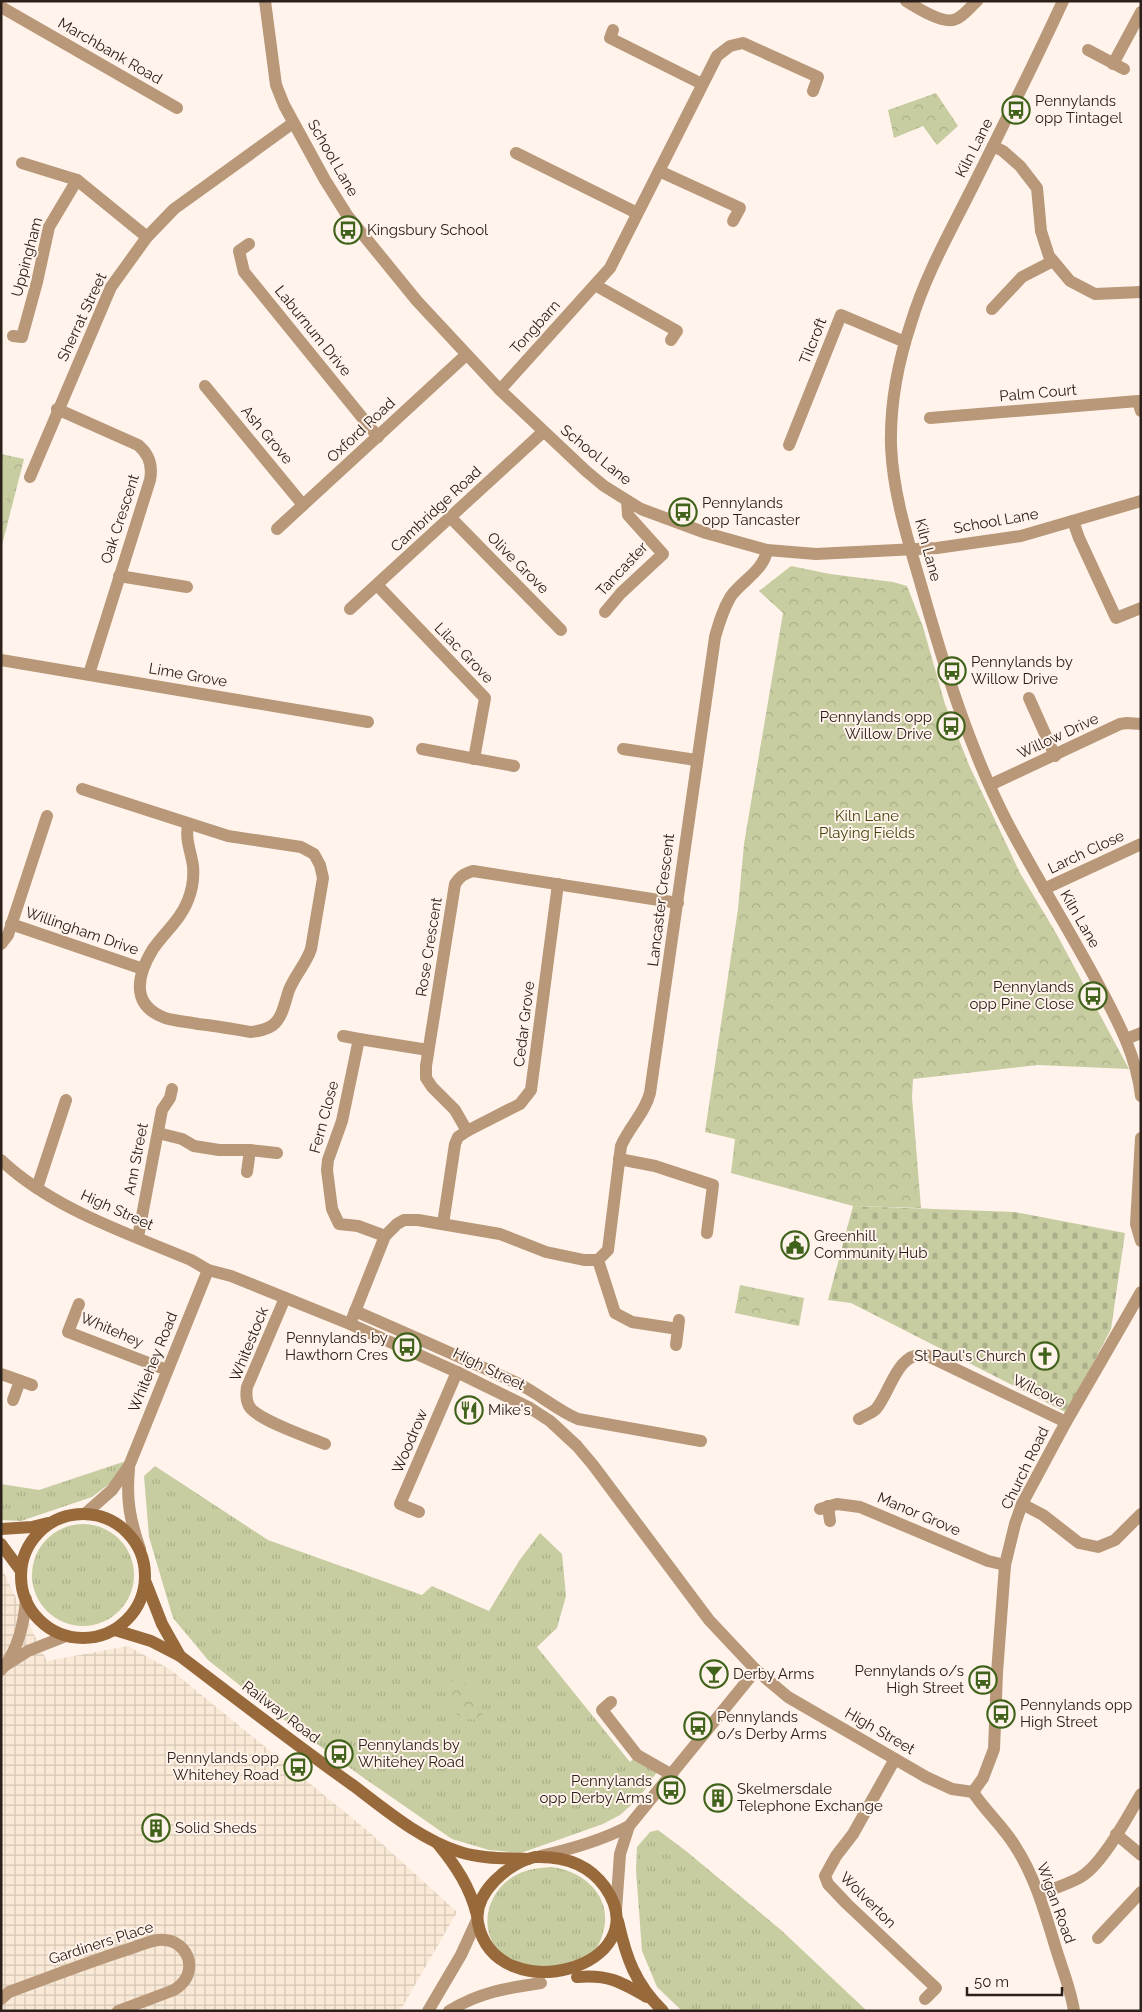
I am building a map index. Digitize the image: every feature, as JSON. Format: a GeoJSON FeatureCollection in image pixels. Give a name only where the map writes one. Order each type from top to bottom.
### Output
{"type":"FeatureCollection","features":[{"type":"Feature","properties":{"kind":"main road"},"geometry":{"type":"LineString","coordinates":[[1,1530],[32,1527],[50,1523],[67,1515],[86,1513],[102,1516],[118,1524],[131,1535],[140,1550],[145,1566],[146,1583],[140,1602],[130,1618],[115,1630],[99,1636],[83,1638],[66,1636],[49,1628],[35,1615],[26,1599],[21,1571],[25,1552],[35,1536],[50,1523]]}},
{"type":"Feature","properties":{"kind":"main road"},"geometry":{"type":"LineString","coordinates":[[1,1544],[21,1571]]}},
{"type":"Feature","properties":{"kind":"main road","name":"Railway Road"},"geometry":{"type":"LineString","coordinates":[[146,1583],[162,1624],[180,1656]]}},
{"type":"Feature","properties":{"kind":"main road","name":"Railway Road"},"geometry":{"type":"LineString","coordinates":[[115,1630],[151,1641],[180,1656],[369,1798],[405,1824],[438,1844],[473,1856],[531,1858]]}},
{"type":"Feature","properties":{"kind":"main road","name":"Railway Road"},"geometry":{"type":"LineString","coordinates":[[438,1844],[461,1876],[469,1891],[477,1918]]}},
{"type":"Feature","properties":{"kind":"main road"},"geometry":{"type":"LineString","coordinates":[[649,1998],[624,1949],[616,1912],[609,1893],[590,1871],[564,1858],[531,1858],[514,1864],[496,1879],[484,1896],[477,1918],[485,1948],[502,1968],[513,1976],[526,1981],[541,1983],[570,1978],[606,1977],[617,1980],[649,1998],[663,2011]]}},
{"type":"Feature","properties":{"kind":"main road"},"geometry":{"type":"LineString","coordinates":[[570,1978],[592,1965],[608,1947],[615,1931],[616,1912]]}},
{"type":"Feature","properties":{"kind":"street","name":"School Lane"},"geometry":{"type":"LineString","coordinates":[[265,1],[276,85],[293,124],[347,215],[405,286],[500,390],[543,432],[604,486],[627,501],[664,519],[767,550],[816,554],[910,550],[1021,536],[1141,501]]}},
{"type":"Feature","properties":{"kind":"street"},"geometry":{"type":"LineString","coordinates":[[906,1],[936,17],[956,20],[977,1]]}},
{"type":"Feature","properties":{"kind":"street","name":"Kiln Lane"},"geometry":{"type":"LineString","coordinates":[[1063,1],[935,262],[917,304],[905,342],[892,414],[891,443],[894,477],[910,550],[953,696],[990,785],[1126,1039],[1138,1075],[1141,1096]]}},
{"type":"Feature","properties":{"kind":"street","name":"Marchbank Road"},"geometry":{"type":"LineString","coordinates":[[1,7],[177,108]]}},
{"type":"Feature","properties":{"kind":"street"},"geometry":{"type":"LineString","coordinates":[[1088,50],[1119,67],[1141,12]]}},
{"type":"Feature","properties":{"kind":"street"},"geometry":{"type":"LineString","coordinates":[[613,30],[610,38],[702,84]]}},
{"type":"Feature","properties":{"kind":"street","name":"Tongbarn"},"geometry":{"type":"LineString","coordinates":[[500,390],[610,268],[717,56],[730,46],[743,43],[818,77],[813,91]]}},
{"type":"Feature","properties":{"kind":"street","name":"Sherrat Street"},"geometry":{"type":"LineString","coordinates":[[30,477],[57,409],[111,287],[147,237],[174,209],[293,124]]}},
{"type":"Feature","properties":{"kind":"street"},"geometry":{"type":"LineString","coordinates":[[993,146],[1003,151],[1020,166],[1037,188],[1041,231],[1049,256],[1070,281],[1095,294],[1141,292]]}},
{"type":"Feature","properties":{"kind":"street"},"geometry":{"type":"LineString","coordinates":[[516,153],[637,213]]}},
{"type":"Feature","properties":{"kind":"street"},"geometry":{"type":"LineString","coordinates":[[22,163],[77,180],[147,237]]}},
{"type":"Feature","properties":{"kind":"street"},"geometry":{"type":"LineString","coordinates":[[659,170],[740,208],[732,222]]}},
{"type":"Feature","properties":{"kind":"street","name":"Uppingham"},"geometry":{"type":"LineString","coordinates":[[12,336],[22,338],[49,227],[77,180]]}},
{"type":"Feature","properties":{"kind":"street","name":"Laburnum Drive"},"geometry":{"type":"LineString","coordinates":[[249,244],[239,251],[244,272],[378,437]]}},
{"type":"Feature","properties":{"kind":"street"},"geometry":{"type":"LineString","coordinates":[[992,309],[1022,277],[1053,261]]}},
{"type":"Feature","properties":{"kind":"street"},"geometry":{"type":"LineString","coordinates":[[595,285],[677,331],[671,340]]}},
{"type":"Feature","properties":{"kind":"street","name":"Tilcroft"},"geometry":{"type":"LineString","coordinates":[[789,444],[841,315],[905,342]]}},
{"type":"Feature","properties":{"kind":"street","name":"Oxford Road"},"geometry":{"type":"LineString","coordinates":[[278,529],[466,355]]}},
{"type":"Feature","properties":{"kind":"street","name":"Ash Grove"},"geometry":{"type":"LineString","coordinates":[[205,386],[303,505]]}},
{"type":"Feature","properties":{"kind":"street","name":"Palm Court"},"geometry":{"type":"LineString","coordinates":[[930,418],[1138,401],[1141,411]]}},
{"type":"Feature","properties":{"kind":"street","name":"Oak Crescent"},"geometry":{"type":"LineString","coordinates":[[57,409],[132,441],[142,449],[150,460],[150,480],[88,674]]}},
{"type":"Feature","properties":{"kind":"street","name":"Cambridge Road"},"geometry":{"type":"LineString","coordinates":[[350,609],[543,432]]}},
{"type":"Feature","properties":{"kind":"street","name":"Tancaster"},"geometry":{"type":"LineString","coordinates":[[605,612],[621,593],[663,554],[628,515],[627,501]]}},
{"type":"Feature","properties":{"kind":"street","name":"Olive Grove"},"geometry":{"type":"LineString","coordinates":[[451,518],[561,630]]}},
{"type":"Feature","properties":{"kind":"street"},"geometry":{"type":"LineString","coordinates":[[1073,521],[1116,618],[1141,608]]}},
{"type":"Feature","properties":{"kind":"street","name":"Lancaster Crescent"},"geometry":{"type":"LineString","coordinates":[[598,1260],[608,1250],[618,1159],[625,1136],[643,1110],[648,1099],[678,902],[696,760],[719,622],[730,598],[762,563],[767,550]]}},
{"type":"Feature","properties":{"kind":"street","name":"Oak Crescent"},"geometry":{"type":"LineString","coordinates":[[119,576],[187,587]]}},
{"type":"Feature","properties":{"kind":"street","name":"Lilac Grove"},"geometry":{"type":"LineString","coordinates":[[377,585],[485,698],[474,759]]}},
{"type":"Feature","properties":{"kind":"street","name":"Lime Grove"},"geometry":{"type":"LineString","coordinates":[[1,660],[368,722]]}},
{"type":"Feature","properties":{"kind":"street"},"geometry":{"type":"LineString","coordinates":[[1029,698],[1055,756]]}},
{"type":"Feature","properties":{"kind":"street","name":"Willow Drive"},"geometry":{"type":"LineString","coordinates":[[990,785],[1120,724],[1141,724]]}},
{"type":"Feature","properties":{"kind":"street"},"geometry":{"type":"LineString","coordinates":[[422,749],[514,766]]}},
{"type":"Feature","properties":{"kind":"street"},"geometry":{"type":"LineString","coordinates":[[623,749],[696,760]]}},
{"type":"Feature","properties":{"kind":"street","name":"Willingham Drive"},"geometry":{"type":"LineString","coordinates":[[82,790],[188,825],[228,836],[301,847],[314,854],[320,865],[323,878],[311,949],[308,959],[294,981],[280,1017],[263,1030],[251,1032],[166,1018],[152,1012],[142,999],[138,984],[143,970],[152,951],[181,914],[188,900],[193,880],[193,866],[186,835],[188,825]]}},
{"type":"Feature","properties":{"kind":"street"},"geometry":{"type":"LineString","coordinates":[[1,944],[8,935],[47,816]]}},
{"type":"Feature","properties":{"kind":"street","name":"Larch Close"},"geometry":{"type":"LineString","coordinates":[[1044,889],[1141,844]]}},
{"type":"Feature","properties":{"kind":"street","name":"Rose Crescent"},"geometry":{"type":"LineString","coordinates":[[467,1131],[455,1110],[432,1087],[426,1078],[428,1050],[455,884],[459,878],[464,874],[473,872],[678,902]]}},
{"type":"Feature","properties":{"kind":"street","name":"Cedar Grove"},"geometry":{"type":"LineString","coordinates":[[467,1131],[520,1104],[531,1090],[558,884]]}},
{"type":"Feature","properties":{"kind":"street","name":"Willingham Drive"},"geometry":{"type":"LineString","coordinates":[[11,924],[143,970]]}},
{"type":"Feature","properties":{"kind":"street"},"geometry":{"type":"LineString","coordinates":[[1126,1039],[1141,1033]]}},
{"type":"Feature","properties":{"kind":"street"},"geometry":{"type":"LineString","coordinates":[[343,1036],[428,1050]]}},
{"type":"Feature","properties":{"kind":"street","name":"Fern Close"},"geometry":{"type":"LineString","coordinates":[[359,1039],[342,1121],[328,1160],[328,1182],[332,1209],[339,1224],[358,1226],[385,1236]]}},
{"type":"Feature","properties":{"kind":"street","name":"Ann Street"},"geometry":{"type":"LineString","coordinates":[[138,1237],[162,1110],[170,1098],[172,1089]]}},
{"type":"Feature","properties":{"kind":"street"},"geometry":{"type":"LineString","coordinates":[[36,1188],[66,1100]]}},
{"type":"Feature","properties":{"kind":"street"},"geometry":{"type":"LineString","coordinates":[[442,1224],[455,1144],[458,1137],[467,1131]]}},
{"type":"Feature","properties":{"kind":"street"},"geometry":{"type":"LineString","coordinates":[[158,1132],[182,1139],[194,1146],[218,1150],[250,1150],[278,1153]]}},
{"type":"Feature","properties":{"kind":"street"},"geometry":{"type":"LineString","coordinates":[[1141,1138],[1136,1224],[1141,1241]]}},
{"type":"Feature","properties":{"kind":"street"},"geometry":{"type":"LineString","coordinates":[[247,1172],[250,1150]]}},
{"type":"Feature","properties":{"kind":"street"},"geometry":{"type":"LineString","coordinates":[[618,1159],[655,1166],[713,1185],[706,1234]]}},
{"type":"Feature","properties":{"kind":"street","name":"High Street"},"geometry":{"type":"LineString","coordinates":[[3,1165],[36,1188],[78,1211],[191,1260],[208,1270],[231,1276],[350,1324],[457,1372],[530,1408],[550,1421],[577,1446],[709,1620],[756,1670],[788,1697],[896,1759],[952,1789],[972,1792]]}},
{"type":"Feature","properties":{"kind":"street"},"geometry":{"type":"LineString","coordinates":[[350,1324],[385,1236],[404,1220],[442,1224],[500,1234],[536,1249],[554,1254],[590,1261],[598,1260],[616,1313],[632,1322],[678,1324],[676,1345]]}},
{"type":"Feature","properties":{"kind":"street","name":"Whitehey Road"},"geometry":{"type":"LineString","coordinates":[[129,1466],[208,1270]]}},
{"type":"Feature","properties":{"kind":"street","name":"Church Road"},"geometry":{"type":"LineString","coordinates":[[972,1792],[983,1778],[994,1749],[1005,1565],[1022,1504],[1066,1422],[1141,1292]]}},
{"type":"Feature","properties":{"kind":"street","name":"Whitestock"},"geometry":{"type":"LineString","coordinates":[[285,1298],[247,1387],[247,1400],[252,1410],[263,1418],[325,1444]]}},
{"type":"Feature","properties":{"kind":"street","name":"Whitehey"},"geometry":{"type":"LineString","coordinates":[[79,1304],[68,1332],[167,1370]]}},
{"type":"Feature","properties":{"kind":"street"},"geometry":{"type":"LineString","coordinates":[[355,1311],[520,1385],[578,1419],[701,1441]]}},
{"type":"Feature","properties":{"kind":"street","name":"Wilcove"},"geometry":{"type":"LineString","coordinates":[[859,1419],[875,1410],[906,1360],[918,1354],[926,1354],[1066,1422]]}},
{"type":"Feature","properties":{"kind":"street","name":"Woodrow"},"geometry":{"type":"LineString","coordinates":[[419,1512],[400,1504],[457,1372]]}},
{"type":"Feature","properties":{"kind":"street"},"geometry":{"type":"LineString","coordinates":[[1,1374],[26,1383],[13,1400]]}},
{"type":"Feature","properties":{"kind":"street"},"geometry":{"type":"LineString","coordinates":[[86,1513],[112,1490],[129,1466]]}},
{"type":"Feature","properties":{"kind":"street"},"geometry":{"type":"LineString","coordinates":[[129,1466],[128,1508],[131,1524],[140,1550]]}},
{"type":"Feature","properties":{"kind":"street","name":"Manor Grove"},"geometry":{"type":"LineString","coordinates":[[830,1522],[824,1507],[837,1504],[860,1507],[988,1561],[1005,1565]]}},
{"type":"Feature","properties":{"kind":"street"},"geometry":{"type":"LineString","coordinates":[[1022,1504],[1043,1515],[1079,1543],[1098,1547],[1115,1540],[1141,1514]]}},
{"type":"Feature","properties":{"kind":"street"},"geometry":{"type":"LineString","coordinates":[[3,1668],[23,1627],[26,1599]]}},
{"type":"Feature","properties":{"kind":"street"},"geometry":{"type":"LineString","coordinates":[[3,1668],[28,1652],[66,1636]]}},
{"type":"Feature","properties":{"kind":"street"},"geometry":{"type":"LineString","coordinates":[[616,1912],[620,1854],[631,1825],[756,1670]]}},
{"type":"Feature","properties":{"kind":"street"},"geometry":{"type":"LineString","coordinates":[[611,1702],[602,1710],[637,1755],[672,1775]]}},
{"type":"Feature","properties":{"kind":"street","name":"Wolverton"},"geometry":{"type":"LineString","coordinates":[[896,1759],[853,1834],[824,1876],[828,1884],[847,1904],[936,1988],[926,1999]]}},
{"type":"Feature","properties":{"kind":"street","name":"Wigan Road"},"geometry":{"type":"LineString","coordinates":[[972,1792],[982,1807],[1015,1845],[1039,1894],[1070,1990],[1074,2011]]}},
{"type":"Feature","properties":{"kind":"street"},"geometry":{"type":"LineString","coordinates":[[1039,1894],[1080,1878],[1094,1866],[1141,1794]]}},
{"type":"Feature","properties":{"kind":"street"},"geometry":{"type":"LineString","coordinates":[[531,1858],[582,1846],[631,1825]]}},
{"type":"Feature","properties":{"kind":"street"},"geometry":{"type":"LineString","coordinates":[[1116,1834],[1141,1856]]}},
{"type":"Feature","properties":{"kind":"street"},"geometry":{"type":"LineString","coordinates":[[1098,1938],[1141,1892]]}},
{"type":"Feature","properties":{"kind":"street"},"geometry":{"type":"LineString","coordinates":[[428,2011],[461,1956],[477,1918]]}},
{"type":"Feature","properties":{"kind":"street","name":"Gardiners Place"},"geometry":{"type":"LineString","coordinates":[[4,1994],[104,1957],[158,1940],[172,1941],[183,1949],[190,1966],[186,1980],[180,1986],[118,2011]]}},
{"type":"Feature","properties":{"kind":"street"},"geometry":{"type":"LineString","coordinates":[[449,2011],[486,1992],[500,1988],[541,1983]]}},
{"type":"Feature","properties":{"kind":"shaded area"},"geometry":{"type":"Polygon","coordinates":[[[1,1567],[47,1661],[128,1646],[171,1670],[368,1831],[457,1912],[400,2011],[1,2011],[1,1567]]]}},
{"type":"Feature","properties":{"kind":"green space"},"geometry":{"type":"Polygon","coordinates":[[[936,93],[958,126],[937,145],[923,126],[894,138],[888,110],[936,93]]]}},
{"type":"Feature","properties":{"kind":"green space"},"geometry":{"type":"Polygon","coordinates":[[[1,454],[24,459],[1,549],[1,454]]]}},
{"type":"Feature","properties":{"kind":"green space"},"geometry":{"type":"Polygon","coordinates":[[[1,466],[14,469],[1,524],[1,466]]]}},
{"type":"Feature","properties":{"kind":"green space","name":"Kiln Lane Playing Fields"},"geometry":{"type":"Polygon","coordinates":[[[791,566],[830,574],[893,582],[907,586],[923,627],[945,704],[969,765],[1020,873],[1056,933],[1129,1069],[1038,1065],[913,1079],[912,1097],[921,1208],[853,1206],[731,1173],[735,1139],[705,1132],[738,909],[744,844],[783,613],[759,591],[791,566]]]}},
{"type":"Feature","properties":{"kind":"green space"},"geometry":{"type":"Polygon","coordinates":[[[853,1206],[1015,1212],[1125,1233],[1111,1329],[1067,1413],[851,1303],[828,1300],[853,1206]]]}},
{"type":"Feature","properties":{"kind":"green space"},"geometry":{"type":"Polygon","coordinates":[[[740,1285],[804,1298],[799,1326],[735,1313],[740,1285]]]}},
{"type":"Feature","properties":{"kind":"green space"},"geometry":{"type":"Polygon","coordinates":[[[126,1461],[117,1478],[92,1497],[21,1521],[1,1520],[1,1484],[39,1490],[126,1461]]]}},
{"type":"Feature","properties":{"kind":"green space"},"geometry":{"type":"Polygon","coordinates":[[[155,1466],[268,1540],[422,1595],[432,1586],[489,1611],[519,1561],[540,1533],[562,1554],[566,1596],[557,1628],[537,1647],[630,1762],[637,1755],[657,1772],[638,1799],[620,1815],[603,1824],[521,1853],[489,1850],[452,1839],[272,1711],[208,1660],[173,1618],[149,1537],[144,1476],[155,1466]]]}},
{"type":"Feature","properties":{"kind":"green space"},"geometry":{"type":"Polygon","coordinates":[[[83,1524],[102,1528],[119,1539],[130,1556],[134,1575],[130,1594],[119,1611],[102,1622],[83,1626],[64,1622],[47,1611],[36,1594],[32,1575],[36,1556],[47,1539],[64,1528],[83,1524]]]}},
{"type":"Feature","properties":{"kind":"green space"},"geometry":{"type":"Polygon","coordinates":[[[459,1677],[484,1701],[480,1705],[482,1714],[478,1719],[469,1719],[461,1716],[449,1705],[446,1697],[447,1690],[451,1683],[459,1677]]]}},
{"type":"Feature","properties":{"kind":"green space"},"geometry":{"type":"Polygon","coordinates":[[[658,1830],[781,1930],[867,2011],[682,2011],[657,1987],[642,1951],[636,1870],[637,1847],[650,1832],[658,1830]]]}},
{"type":"Feature","properties":{"kind":"green space"},"geometry":{"type":"Polygon","coordinates":[[[551,1867],[576,1874],[594,1889],[601,1899],[605,1923],[600,1941],[592,1954],[543,1972],[498,1951],[488,1930],[487,1919],[493,1898],[508,1880],[526,1871],[551,1867]]]}},
{"type":"Feature","properties":{"kind":"place","name":"Pennylands opp Tintagel"},"geometry":{"type":"Point","coordinates":[1016,110]}},
{"type":"Feature","properties":{"kind":"place","name":"Kingsbury School"},"geometry":{"type":"Point","coordinates":[348,230]}},
{"type":"Feature","properties":{"kind":"place","name":"Pennylands opp Tancaster"},"geometry":{"type":"Point","coordinates":[683,512]}},
{"type":"Feature","properties":{"kind":"place","name":"Pennylands by Willow Drive"},"geometry":{"type":"Point","coordinates":[952,671]}},
{"type":"Feature","properties":{"kind":"place","name":"Pennylands opp Willow Drive"},"geometry":{"type":"Point","coordinates":[951,726]}},
{"type":"Feature","properties":{"kind":"place","name":"Pennylands opp Pine Close"},"geometry":{"type":"Point","coordinates":[1093,996]}},
{"type":"Feature","properties":{"kind":"place","name":"Greenhill Community Hub"},"geometry":{"type":"Point","coordinates":[795,1245]}},
{"type":"Feature","properties":{"kind":"place","name":"Pennylands by Hawthorn Cres"},"geometry":{"type":"Point","coordinates":[407,1347]}},
{"type":"Feature","properties":{"kind":"place","name":"St Paul's Church"},"geometry":{"type":"Point","coordinates":[1045,1356]}},
{"type":"Feature","properties":{"kind":"place","name":"Mike's"},"geometry":{"type":"Point","coordinates":[469,1410]}},
{"type":"Feature","properties":{"kind":"place","name":"Derby Arms"},"geometry":{"type":"Point","coordinates":[714,1674]}},
{"type":"Feature","properties":{"kind":"place","name":"Pennylands o/s High Street"},"geometry":{"type":"Point","coordinates":[983,1680]}},
{"type":"Feature","properties":{"kind":"place","name":"Pennylands opp High Street"},"geometry":{"type":"Point","coordinates":[1001,1714]}},
{"type":"Feature","properties":{"kind":"place","name":"Pennylands o/s Derby Arms"},"geometry":{"type":"Point","coordinates":[698,1726]}},
{"type":"Feature","properties":{"kind":"place","name":"Pennylands by Whitehey Road"},"geometry":{"type":"Point","coordinates":[339,1754]}},
{"type":"Feature","properties":{"kind":"place","name":"Pennylands opp Whitehey Road"},"geometry":{"type":"Point","coordinates":[298,1767]}},
{"type":"Feature","properties":{"kind":"place","name":"Pennylands opp Derby Arms"},"geometry":{"type":"Point","coordinates":[671,1790]}},
{"type":"Feature","properties":{"kind":"place","name":"Skelmersdale Telephone Exchange"},"geometry":{"type":"Point","coordinates":[718,1798]}},
{"type":"Feature","properties":{"kind":"place","name":"Solid Sheds"},"geometry":{"type":"Point","coordinates":[156,1828]}}]}
